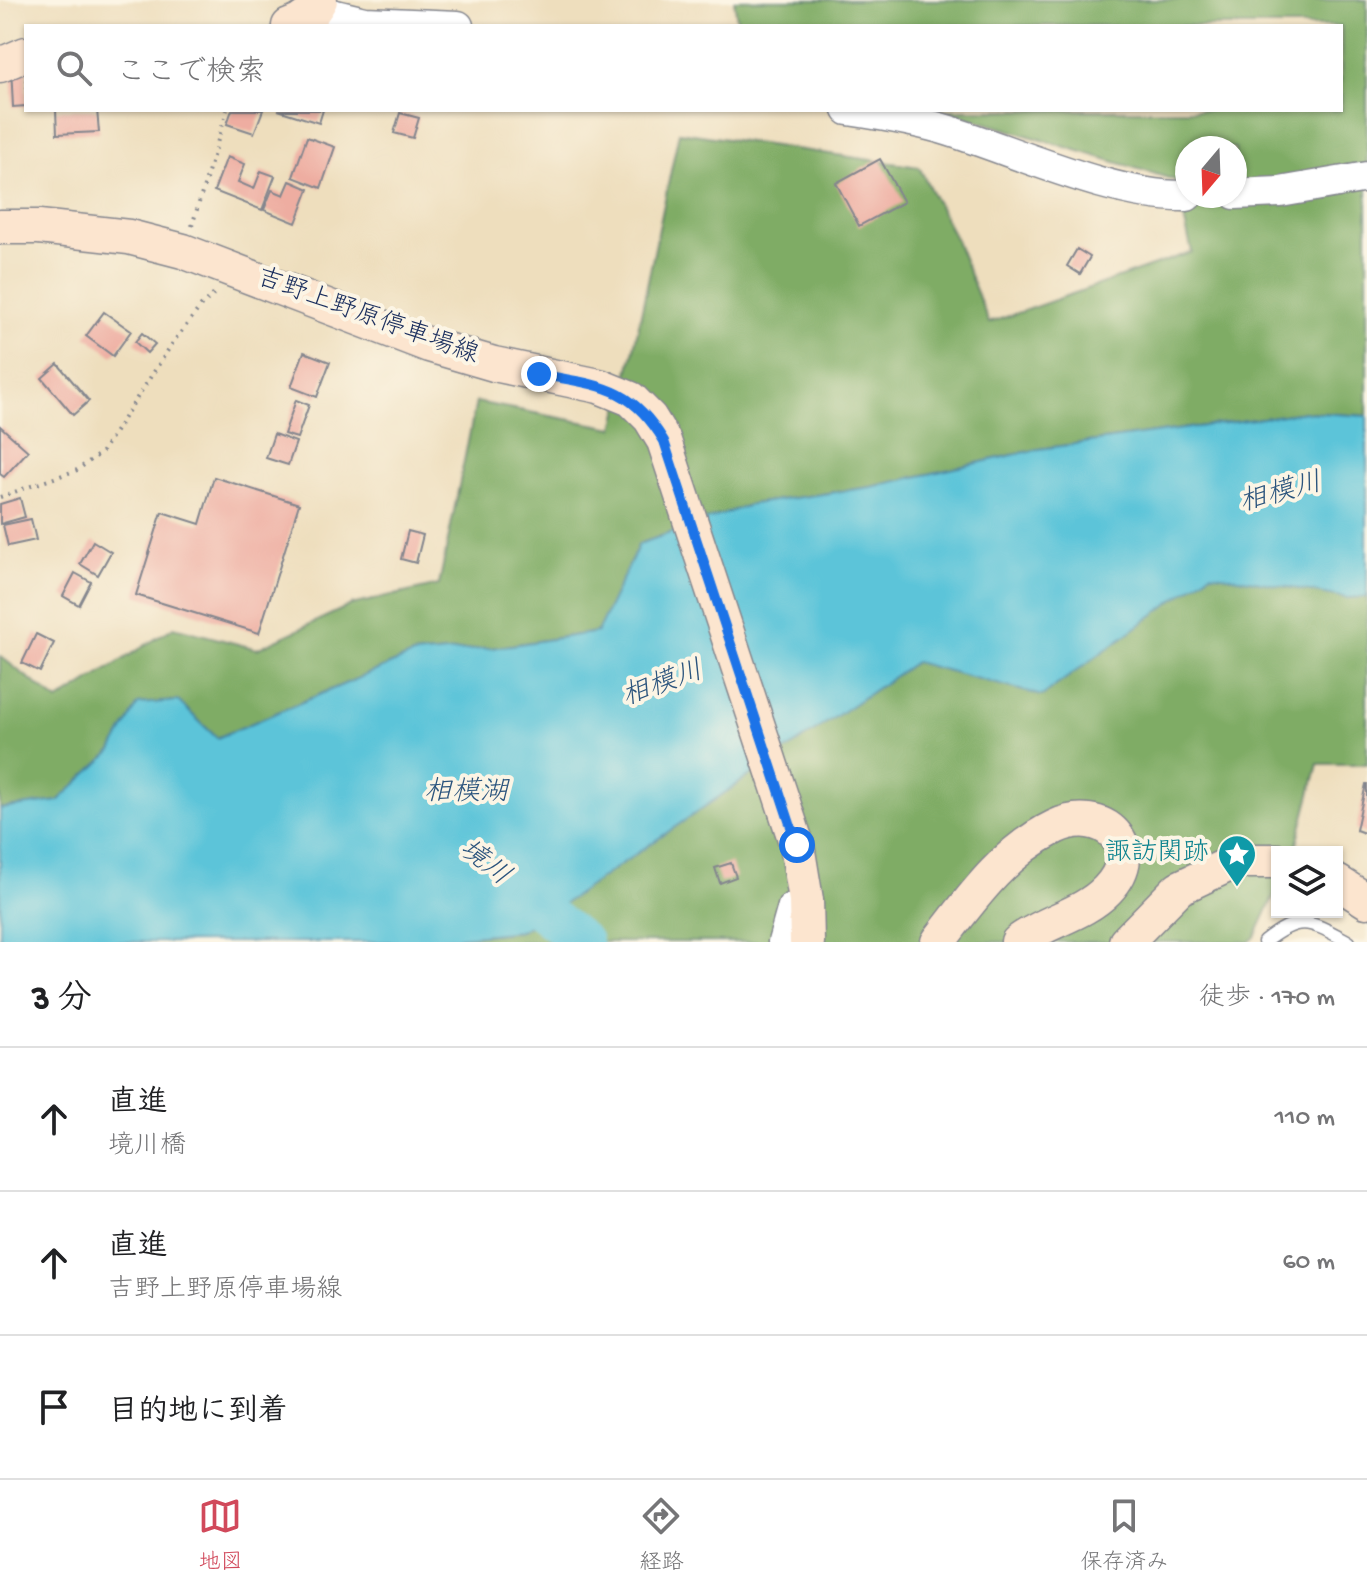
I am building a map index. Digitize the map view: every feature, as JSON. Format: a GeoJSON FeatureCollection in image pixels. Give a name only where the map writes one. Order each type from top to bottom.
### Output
{"type":"FeatureCollection","features":[{"type":"Feature","properties":{"kind":"main road"},"geometry":{"type":"LineString","coordinates":[[0,65],[24,55]]}},
{"type":"Feature","properties":{"kind":"main road","name":"吉野上野原停車場線"},"geometry":{"type":"LineString","coordinates":[[0,227],[39,227],[129,237],[183,251],[429,345],[494,364],[599,386],[631,399],[650,418],[664,441],[797,845],[806,900]]}},
{"type":"Feature","properties":{"kind":"main road"},"geometry":{"type":"LineString","coordinates":[[938,942],[1009,858],[1056,826],[1081,820],[1101,823],[1117,834],[1125,851],[1121,869],[1107,890],[1083,909],[1034,929],[1018,942]]}},
{"type":"Feature","properties":{"kind":"main road"},"geometry":{"type":"LineString","coordinates":[[1126,942],[1179,888],[1236,861],[1271,861]]}},
{"type":"Feature","properties":{"kind":"main road"},"geometry":{"type":"LineString","coordinates":[[1343,886],[1367,901]]}},
{"type":"Feature","properties":{"kind":"main road"},"geometry":{"type":"LineString","coordinates":[[806,900],[807,942]]}},
{"type":"Feature","properties":{"kind":"street"},"geometry":{"type":"LineString","coordinates":[[308,12],[365,22],[412,24]]}},
{"type":"Feature","properties":{"kind":"street"},"geometry":{"type":"LineString","coordinates":[[858,112],[946,130],[1138,191],[1175,195]]}},
{"type":"Feature","properties":{"kind":"street"},"geometry":{"type":"LineString","coordinates":[[1247,193],[1280,192],[1367,177]]}},
{"type":"Feature","properties":{"kind":"street"},"geometry":{"type":"LineString","coordinates":[[780,942],[790,906],[806,900]]}},
{"type":"Feature","properties":{"kind":"lane"},"geometry":{"type":"LineString","coordinates":[[1264,942],[1285,926],[1296,922],[1326,930],[1349,942]]}},
{"type":"Feature","properties":{"kind":"path"},"geometry":{"type":"LineString","coordinates":[[183,251],[226,112]]}},
{"type":"Feature","properties":{"kind":"path"},"geometry":{"type":"LineString","coordinates":[[0,497],[77,470],[101,453],[174,341],[201,306],[239,270]]}},
{"type":"Feature","properties":{"kind":"green space"},"geometry":{"type":"Polygon","coordinates":[[[734,0],[1367,0],[1367,416],[1305,412],[1039,449],[871,487],[752,504],[639,544],[598,632],[492,648],[413,655],[217,738],[178,701],[139,704],[112,751],[58,801],[0,809],[0,656],[58,701],[174,627],[257,649],[351,605],[439,585],[476,402],[614,428],[633,353],[679,132],[919,167],[955,238],[989,323],[1192,252],[1182,208],[1247,208],[1247,136],[1175,136],[1175,180],[950,112],[1343,112],[1343,24],[738,24],[734,0]]]}},
{"type":"Feature","properties":{"kind":"green space"},"geometry":{"type":"Polygon","coordinates":[[[1129,555],[1367,574],[1367,764],[1318,764],[1296,846],[1271,846],[1271,902],[1255,937],[1249,942],[414,942],[520,931],[915,662],[1129,555]]]}},
{"type":"Feature","properties":{"kind":"water","name":"相模湖"},"geometry":{"type":"Polygon","coordinates":[[[1305,412],[1367,416],[1367,597],[1347,598],[1211,573],[1042,696],[915,662],[520,931],[414,942],[0,942],[0,809],[58,801],[112,751],[138,704],[178,701],[217,738],[413,655],[492,648],[597,632],[639,544],[752,504],[871,487],[1039,449],[1305,412]]]}},
{"type":"Feature","properties":{"kind":"building"},"geometry":{"type":"Polygon","coordinates":[[[24,65],[24,106],[13,107],[11,66],[24,65]]]}},
{"type":"Feature","properties":{"kind":"building"},"geometry":{"type":"Polygon","coordinates":[[[56,112],[97,112],[99,132],[57,134],[56,112]]]}},
{"type":"Feature","properties":{"kind":"building"},"geometry":{"type":"Polygon","coordinates":[[[231,112],[262,112],[254,133],[227,124],[231,112]]]}},
{"type":"Feature","properties":{"kind":"building"},"geometry":{"type":"Polygon","coordinates":[[[284,112],[322,112],[319,123],[284,112]]]}},
{"type":"Feature","properties":{"kind":"building"},"geometry":{"type":"Polygon","coordinates":[[[400,113],[419,118],[413,138],[394,133],[400,113]]]}},
{"type":"Feature","properties":{"kind":"building"},"geometry":{"type":"Polygon","coordinates":[[[307,137],[335,147],[321,188],[293,177],[307,137]]]}},
{"type":"Feature","properties":{"kind":"building"},"geometry":{"type":"Polygon","coordinates":[[[227,157],[245,164],[238,182],[254,189],[261,171],[275,176],[262,210],[214,191],[227,157]]]}},
{"type":"Feature","properties":{"kind":"building"},"geometry":{"type":"Polygon","coordinates":[[[880,159],[904,202],[859,226],[836,183],[880,159]]]}},
{"type":"Feature","properties":{"kind":"building"},"geometry":{"type":"Polygon","coordinates":[[[290,181],[309,189],[296,223],[264,210],[272,190],[284,195],[290,181]]]}},
{"type":"Feature","properties":{"kind":"building"},"geometry":{"type":"Polygon","coordinates":[[[1077,249],[1090,257],[1080,274],[1067,266],[1077,249]]]}},
{"type":"Feature","properties":{"kind":"building"},"geometry":{"type":"Polygon","coordinates":[[[104,312],[131,331],[113,356],[86,336],[104,312]]]}},
{"type":"Feature","properties":{"kind":"building"},"geometry":{"type":"Polygon","coordinates":[[[142,333],[155,344],[147,353],[135,342],[142,333]]]}},
{"type":"Feature","properties":{"kind":"building"},"geometry":{"type":"Polygon","coordinates":[[[304,352],[330,362],[317,397],[291,387],[304,352]]]}},
{"type":"Feature","properties":{"kind":"building"},"geometry":{"type":"Polygon","coordinates":[[[58,364],[89,401],[73,415],[42,378],[58,364]]]}},
{"type":"Feature","properties":{"kind":"building"},"geometry":{"type":"Polygon","coordinates":[[[296,400],[309,405],[297,438],[284,434],[296,400]]]}},
{"type":"Feature","properties":{"kind":"building"},"geometry":{"type":"Polygon","coordinates":[[[0,426],[28,451],[4,477],[0,474],[0,426]]]}},
{"type":"Feature","properties":{"kind":"building"},"geometry":{"type":"Polygon","coordinates":[[[274,434],[296,442],[288,465],[266,458],[274,434]]]}},
{"type":"Feature","properties":{"kind":"building"},"geometry":{"type":"Polygon","coordinates":[[[214,477],[299,504],[259,633],[136,595],[162,512],[200,524],[214,477]]]}},
{"type":"Feature","properties":{"kind":"building"},"geometry":{"type":"Polygon","coordinates":[[[20,498],[25,517],[0,524],[0,504],[20,498]]]}},
{"type":"Feature","properties":{"kind":"building"},"geometry":{"type":"Polygon","coordinates":[[[31,519],[36,540],[8,546],[3,525],[31,519]]]}},
{"type":"Feature","properties":{"kind":"building"},"geometry":{"type":"Polygon","coordinates":[[[408,531],[423,535],[416,563],[401,559],[408,531]]]}},
{"type":"Feature","properties":{"kind":"building"},"geometry":{"type":"Polygon","coordinates":[[[93,541],[111,552],[98,575],[80,564],[93,541]]]}},
{"type":"Feature","properties":{"kind":"building"},"geometry":{"type":"Polygon","coordinates":[[[75,573],[91,582],[79,605],[63,596],[75,573]]]}},
{"type":"Feature","properties":{"kind":"building"},"geometry":{"type":"Polygon","coordinates":[[[36,634],[54,643],[40,672],[22,663],[36,634]]]}},
{"type":"Feature","properties":{"kind":"building"},"geometry":{"type":"Polygon","coordinates":[[[1367,784],[1367,834],[1356,830],[1367,784]]]}},
{"type":"Feature","properties":{"kind":"building"},"geometry":{"type":"Polygon","coordinates":[[[731,863],[736,877],[720,883],[715,868],[731,863]]]}},
{"type":"Feature","properties":{"kind":"waterway","name":"境川"},"geometry":{"type":"LineString","coordinates":[[503,881],[582,942]]}},
{"type":"Feature","properties":{"kind":"place","name":"諏訪関跡"},"geometry":{"type":"Point","coordinates":[1237,888]}},
{"type":"Feature","properties":{"kind":"route"},"geometry":{"type":"LineString","coordinates":[[539,374],[599,386],[631,399],[650,418],[664,441],[797,845]]}},
{"type":"Feature","properties":{"kind":"water label","name":"相模川"},"geometry":{"type":"Point","coordinates":[1281,494]}},
{"type":"Feature","properties":{"kind":"water label","name":"相模川"},"geometry":{"type":"Point","coordinates":[663,685]}}]}
